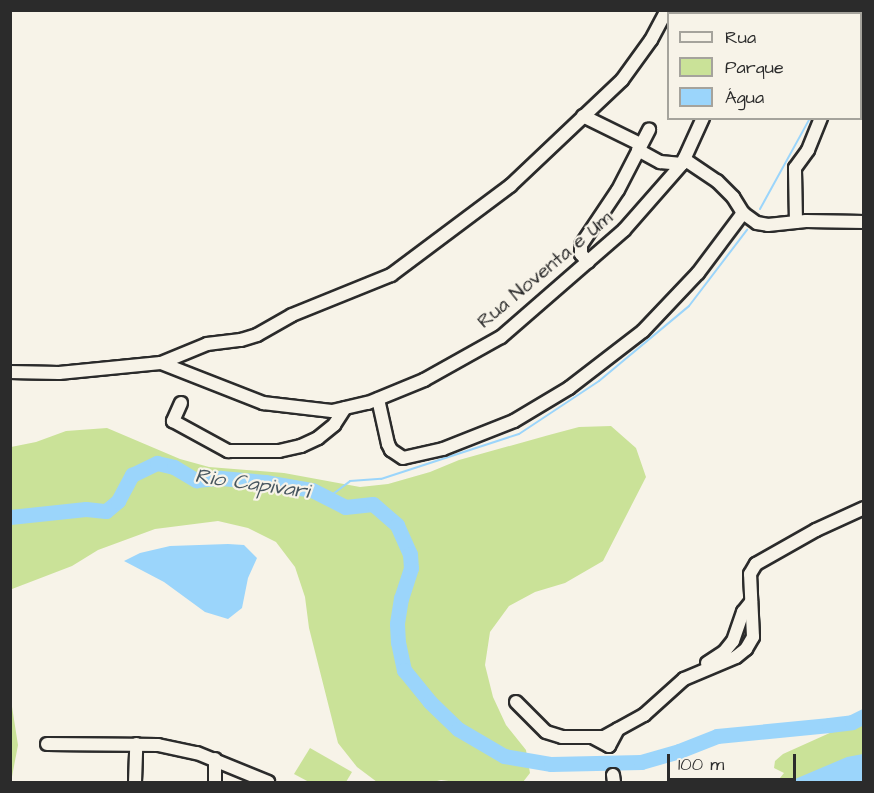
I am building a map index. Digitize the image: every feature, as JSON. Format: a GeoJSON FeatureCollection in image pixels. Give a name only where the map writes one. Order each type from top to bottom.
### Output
{"type":"FeatureCollection","features":[{"type":"Feature","properties":{"kind":"street"},"geometry":{"type":"LineString","coordinates":[[10,372],[59,373],[161,363],[207,344],[241,340],[257,335],[292,315],[391,275],[510,186],[622,80],[651,40],[667,10]]}},
{"type":"Feature","properties":{"kind":"street"},"geometry":{"type":"LineString","coordinates":[[583,116],[639,147],[660,162],[683,162],[717,181],[733,197],[743,213],[757,223],[768,225],[796,222],[864,222]]}},
{"type":"Feature","properties":{"kind":"street","name":"Rua Noventa e Um"},"geometry":{"type":"LineString","coordinates":[[161,363],[263,403],[332,411],[378,399],[424,380],[501,337],[624,230],[683,162],[702,120]]}},
{"type":"Feature","properties":{"kind":"street"},"geometry":{"type":"LineString","coordinates":[[796,222],[795,168],[808,150],[820,120]]}},
{"type":"Feature","properties":{"kind":"street"},"geometry":{"type":"LineString","coordinates":[[588,262],[581,254],[581,244],[618,190],[649,130]]}},
{"type":"Feature","properties":{"kind":"street"},"geometry":{"type":"LineString","coordinates":[[378,399],[388,444],[391,450],[403,458],[443,449],[514,421],[569,388],[643,331],[698,273],[743,213]]}},
{"type":"Feature","properties":{"kind":"street"},"geometry":{"type":"LineString","coordinates":[[181,403],[173,421],[228,451],[279,451],[301,446],[318,438],[334,425],[345,408]]}},
{"type":"Feature","properties":{"kind":"street"},"geometry":{"type":"LineString","coordinates":[[697,672],[736,657],[746,649],[753,637],[750,574],[756,564],[816,530],[864,508]]}},
{"type":"Feature","properties":{"kind":"street"},"geometry":{"type":"LineString","coordinates":[[516,702],[546,732],[562,737],[594,738],[609,746],[618,729],[644,715],[671,688],[724,652],[733,641],[743,612],[750,602]]}},
{"type":"Feature","properties":{"kind":"street"},"geometry":{"type":"LineString","coordinates":[[47,744],[136,744],[177,748],[215,759],[267,783]]}},
{"type":"Feature","properties":{"kind":"street"},"geometry":{"type":"LineString","coordinates":[[135,783],[136,744]]}},
{"type":"Feature","properties":{"kind":"street"},"geometry":{"type":"LineString","coordinates":[[215,759],[215,783]]}},
{"type":"Feature","properties":{"kind":"green space"},"geometry":{"type":"Polygon","coordinates":[[[611,426],[636,448],[646,477],[603,561],[565,583],[535,592],[509,606],[490,632],[485,665],[493,697],[506,725],[526,750],[530,773],[523,782],[441,780],[377,782],[357,767],[338,743],[309,628],[305,597],[295,567],[276,542],[248,528],[218,521],[155,529],[98,550],[72,566],[12,589],[11,593],[11,447],[36,442],[66,431],[107,428],[180,459],[209,467],[284,473],[360,487],[388,484],[430,472],[459,460],[579,427],[611,426]]]}},
{"type":"Feature","properties":{"kind":"green space"},"geometry":{"type":"Polygon","coordinates":[[[10,694],[18,745],[11,782],[10,782],[10,694]]]}},
{"type":"Feature","properties":{"kind":"green space"},"geometry":{"type":"Polygon","coordinates":[[[863,718],[863,762],[818,776],[791,780],[780,778],[784,773],[774,768],[775,761],[783,754],[863,718]]]}},
{"type":"Feature","properties":{"kind":"green space"},"geometry":{"type":"Polygon","coordinates":[[[310,748],[352,772],[346,782],[309,782],[294,774],[310,748]]]}},
{"type":"Feature","properties":{"kind":"water"},"geometry":{"type":"Polygon","coordinates":[[[244,545],[257,558],[248,578],[242,608],[228,619],[205,612],[164,582],[124,561],[140,553],[170,546],[244,545]]]}},
{"type":"Feature","properties":{"kind":"water"},"geometry":{"type":"Polygon","coordinates":[[[863,754],[863,782],[788,782],[847,757],[863,754]]]}},
{"type":"Feature","properties":{"kind":"waterway"},"geometry":{"type":"LineString","coordinates":[[862,20],[864,15]]}},
{"type":"Feature","properties":{"kind":"waterway"},"geometry":{"type":"LineString","coordinates":[[760,209],[809,120]]}},
{"type":"Feature","properties":{"kind":"waterway"},"geometry":{"type":"LineString","coordinates":[[329,497],[350,481],[381,479],[519,434],[599,381],[689,306],[747,230]]}},
{"type":"Feature","properties":{"kind":"waterway","name":"Rio Capivari"},"geometry":{"type":"LineString","coordinates":[[10,517],[86,509],[106,511],[118,501],[132,475],[157,463],[174,467],[196,480],[221,478],[265,482],[312,490],[345,507],[373,504],[397,525],[410,554],[411,568],[401,598],[397,624],[404,670],[430,702],[458,729],[504,756],[551,764],[641,762],[679,751],[717,736],[852,722],[864,716]]}}]}
